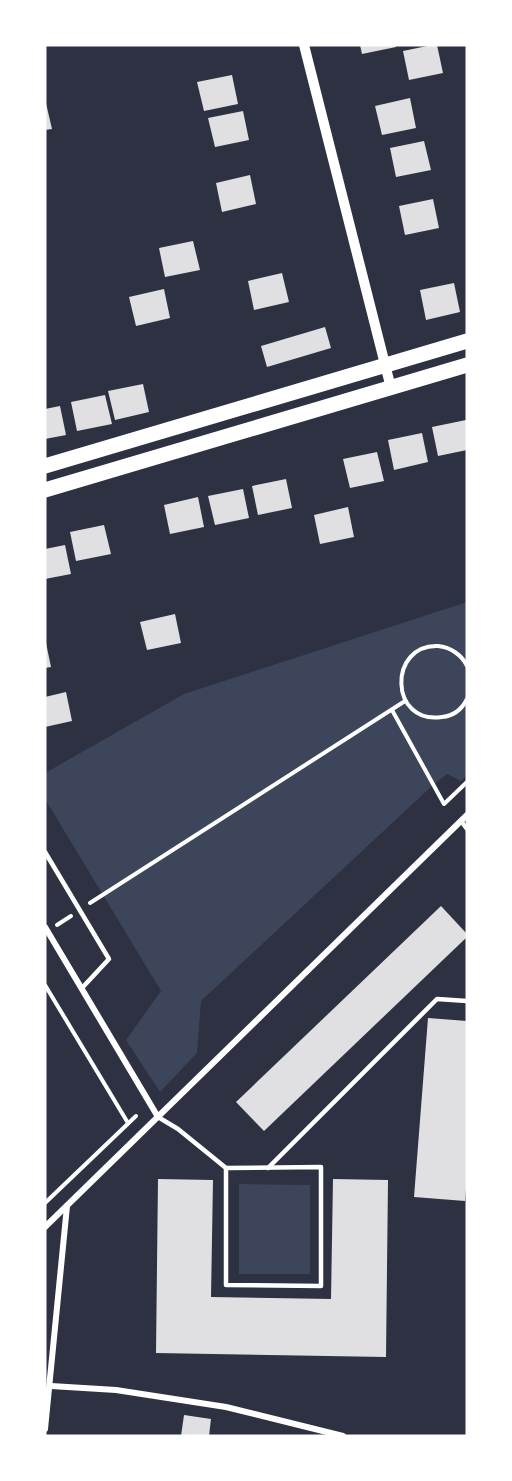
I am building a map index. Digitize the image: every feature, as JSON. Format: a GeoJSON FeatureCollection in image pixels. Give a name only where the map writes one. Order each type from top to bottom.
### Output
{"type":"FeatureCollection","features":[{"type":"Feature","properties":{"kind":"main road"},"geometry":{"type":"LineString","coordinates":[[45,466],[467,341]]}},
{"type":"Feature","properties":{"kind":"main road"},"geometry":{"type":"LineString","coordinates":[[45,490],[467,365]]}},
{"type":"Feature","properties":{"kind":"street"},"geometry":{"type":"LineString","coordinates":[[304,45],[391,388]]}},
{"type":"Feature","properties":{"kind":"street"},"geometry":{"type":"LineString","coordinates":[[45,1227],[467,815]]}},
{"type":"Feature","properties":{"kind":"street"},"geometry":{"type":"LineString","coordinates":[[46,929],[158,1117]]}},
{"type":"Feature","properties":{"kind":"street"},"geometry":{"type":"LineString","coordinates":[[45,1429],[67,1205]]}},
{"type":"Feature","properties":{"kind":"street"},"geometry":{"type":"LineString","coordinates":[[51,1386],[116,1390],[226,1407],[343,1436]]}},
{"type":"Feature","properties":{"kind":"lane"},"geometry":{"type":"LineString","coordinates":[[461,821],[467,829]]}},
{"type":"Feature","properties":{"kind":"lane"},"geometry":{"type":"LineString","coordinates":[[45,852],[109,959],[82,988]]}},
{"type":"Feature","properties":{"kind":"lane"},"geometry":{"type":"LineString","coordinates":[[268,1168],[437,999],[467,1001]]}},
{"type":"Feature","properties":{"kind":"lane"},"geometry":{"type":"LineString","coordinates":[[158,1117],[178,1129],[226,1168],[321,1167],[321,1286],[226,1285],[226,1168]]}},
{"type":"Feature","properties":{"kind":"path"},"geometry":{"type":"LineString","coordinates":[[467,666],[465,658],[452,650],[437,646],[422,649],[409,658],[402,671],[400,686],[405,701],[416,713],[432,719],[449,716],[463,707],[467,699]]}},
{"type":"Feature","properties":{"kind":"path"},"geometry":{"type":"LineString","coordinates":[[46,929],[405,701]]}},
{"type":"Feature","properties":{"kind":"path"},"geometry":{"type":"LineString","coordinates":[[392,710],[444,804],[467,782]]}},
{"type":"Feature","properties":{"kind":"path"},"geometry":{"type":"LineString","coordinates":[[45,985],[128,1123]]}},
{"type":"Feature","properties":{"kind":"path"},"geometry":{"type":"LineString","coordinates":[[45,1203],[150,1104]]}},
{"type":"Feature","properties":{"kind":"shaded area"},"geometry":{"type":"Polygon","coordinates":[[[467,602],[467,775],[461,781],[447,774],[432,786],[201,1001],[197,1053],[160,1092],[126,1040],[161,991],[45,799],[45,773],[184,694],[467,602]]]}},
{"type":"Feature","properties":{"kind":"shaded area"},"geometry":{"type":"Polygon","coordinates":[[[239,1184],[310,1185],[310,1274],[239,1274],[239,1184]]]}},
{"type":"Feature","properties":{"kind":"building"},"geometry":{"type":"Polygon","coordinates":[[[360,45],[396,45],[396,47],[362,54],[360,45]]]}},
{"type":"Feature","properties":{"kind":"building"},"geometry":{"type":"Polygon","coordinates":[[[437,45],[443,73],[409,80],[403,51],[437,45]]]}},
{"type":"Feature","properties":{"kind":"building"},"geometry":{"type":"Polygon","coordinates":[[[232,75],[238,104],[204,111],[197,82],[232,75]]]}},
{"type":"Feature","properties":{"kind":"building"},"geometry":{"type":"Polygon","coordinates":[[[410,98],[416,128],[382,135],[375,106],[410,98]]]}},
{"type":"Feature","properties":{"kind":"building"},"geometry":{"type":"Polygon","coordinates":[[[45,99],[52,129],[45,130],[45,99]]]}},
{"type":"Feature","properties":{"kind":"building"},"geometry":{"type":"Polygon","coordinates":[[[243,111],[249,140],[215,147],[208,118],[243,111]]]}},
{"type":"Feature","properties":{"kind":"building"},"geometry":{"type":"Polygon","coordinates":[[[424,141],[431,170],[396,177],[390,148],[424,141]]]}},
{"type":"Feature","properties":{"kind":"building"},"geometry":{"type":"Polygon","coordinates":[[[250,175],[256,204],[222,212],[216,183],[250,175]]]}},
{"type":"Feature","properties":{"kind":"building"},"geometry":{"type":"Polygon","coordinates":[[[433,199],[439,228],[405,235],[399,206],[433,199]]]}},
{"type":"Feature","properties":{"kind":"building"},"geometry":{"type":"Polygon","coordinates":[[[193,241],[200,270],[165,277],[159,248],[193,241]]]}},
{"type":"Feature","properties":{"kind":"building"},"geometry":{"type":"Polygon","coordinates":[[[282,273],[289,302],[254,310],[248,281],[282,273]]]}},
{"type":"Feature","properties":{"kind":"building"},"geometry":{"type":"Polygon","coordinates":[[[454,283],[460,312],[426,320],[420,290],[454,283]]]}},
{"type":"Feature","properties":{"kind":"building"},"geometry":{"type":"Polygon","coordinates":[[[164,289],[170,318],[136,326],[129,297],[164,289]]]}},
{"type":"Feature","properties":{"kind":"building"},"geometry":{"type":"Polygon","coordinates":[[[325,327],[331,348],[267,367],[261,346],[325,327]]]}},
{"type":"Feature","properties":{"kind":"building"},"geometry":{"type":"Polygon","coordinates":[[[143,384],[149,412],[115,420],[108,391],[143,384]]]}},
{"type":"Feature","properties":{"kind":"building"},"geometry":{"type":"Polygon","coordinates":[[[105,395],[112,424],[77,431],[71,402],[105,395]]]}},
{"type":"Feature","properties":{"kind":"building"},"geometry":{"type":"Polygon","coordinates":[[[60,406],[66,435],[45,439],[45,409],[60,406]]]}},
{"type":"Feature","properties":{"kind":"building"},"geometry":{"type":"Polygon","coordinates":[[[466,420],[467,450],[438,456],[432,427],[466,420]]]}},
{"type":"Feature","properties":{"kind":"building"},"geometry":{"type":"Polygon","coordinates":[[[422,433],[428,462],[394,470],[388,440],[422,433]]]}},
{"type":"Feature","properties":{"kind":"building"},"geometry":{"type":"Polygon","coordinates":[[[377,452],[384,481],[350,488],[343,459],[377,452]]]}},
{"type":"Feature","properties":{"kind":"building"},"geometry":{"type":"Polygon","coordinates":[[[286,479],[292,508],[258,515],[252,486],[286,479]]]}},
{"type":"Feature","properties":{"kind":"building"},"geometry":{"type":"Polygon","coordinates":[[[243,489],[249,518],[215,525],[208,496],[243,489]]]}},
{"type":"Feature","properties":{"kind":"building"},"geometry":{"type":"Polygon","coordinates":[[[198,497],[204,527],[170,534],[164,505],[198,497]]]}},
{"type":"Feature","properties":{"kind":"building"},"geometry":{"type":"Polygon","coordinates":[[[348,507],[354,537],[320,544],[314,515],[348,507]]]}},
{"type":"Feature","properties":{"kind":"building"},"geometry":{"type":"Polygon","coordinates":[[[104,525],[111,554],[76,561],[70,532],[104,525]]]}},
{"type":"Feature","properties":{"kind":"building"},"geometry":{"type":"Polygon","coordinates":[[[65,545],[71,574],[45,579],[45,549],[65,545]]]}},
{"type":"Feature","properties":{"kind":"building"},"geometry":{"type":"Polygon","coordinates":[[[175,614],[181,643],[147,650],[140,622],[175,614]]]}},
{"type":"Feature","properties":{"kind":"building"},"geometry":{"type":"Polygon","coordinates":[[[45,644],[51,667],[45,668],[45,644]]]}},
{"type":"Feature","properties":{"kind":"building"},"geometry":{"type":"Polygon","coordinates":[[[66,692],[72,721],[45,727],[45,697],[66,692]]]}},
{"type":"Feature","properties":{"kind":"building"},"geometry":{"type":"Polygon","coordinates":[[[441,906],[467,934],[467,937],[264,1131],[236,1102],[441,906]]]}},
{"type":"Feature","properties":{"kind":"building"},"geometry":{"type":"Polygon","coordinates":[[[428,1018],[467,1021],[465,1201],[414,1197],[428,1018]]]}},
{"type":"Feature","properties":{"kind":"building"},"geometry":{"type":"Polygon","coordinates":[[[158,1179],[213,1180],[211,1297],[331,1299],[333,1179],[388,1180],[386,1357],[156,1353],[158,1179]]]}},
{"type":"Feature","properties":{"kind":"building"},"geometry":{"type":"Polygon","coordinates":[[[184,1415],[211,1419],[209,1436],[181,1436],[184,1415]]]}}]}
